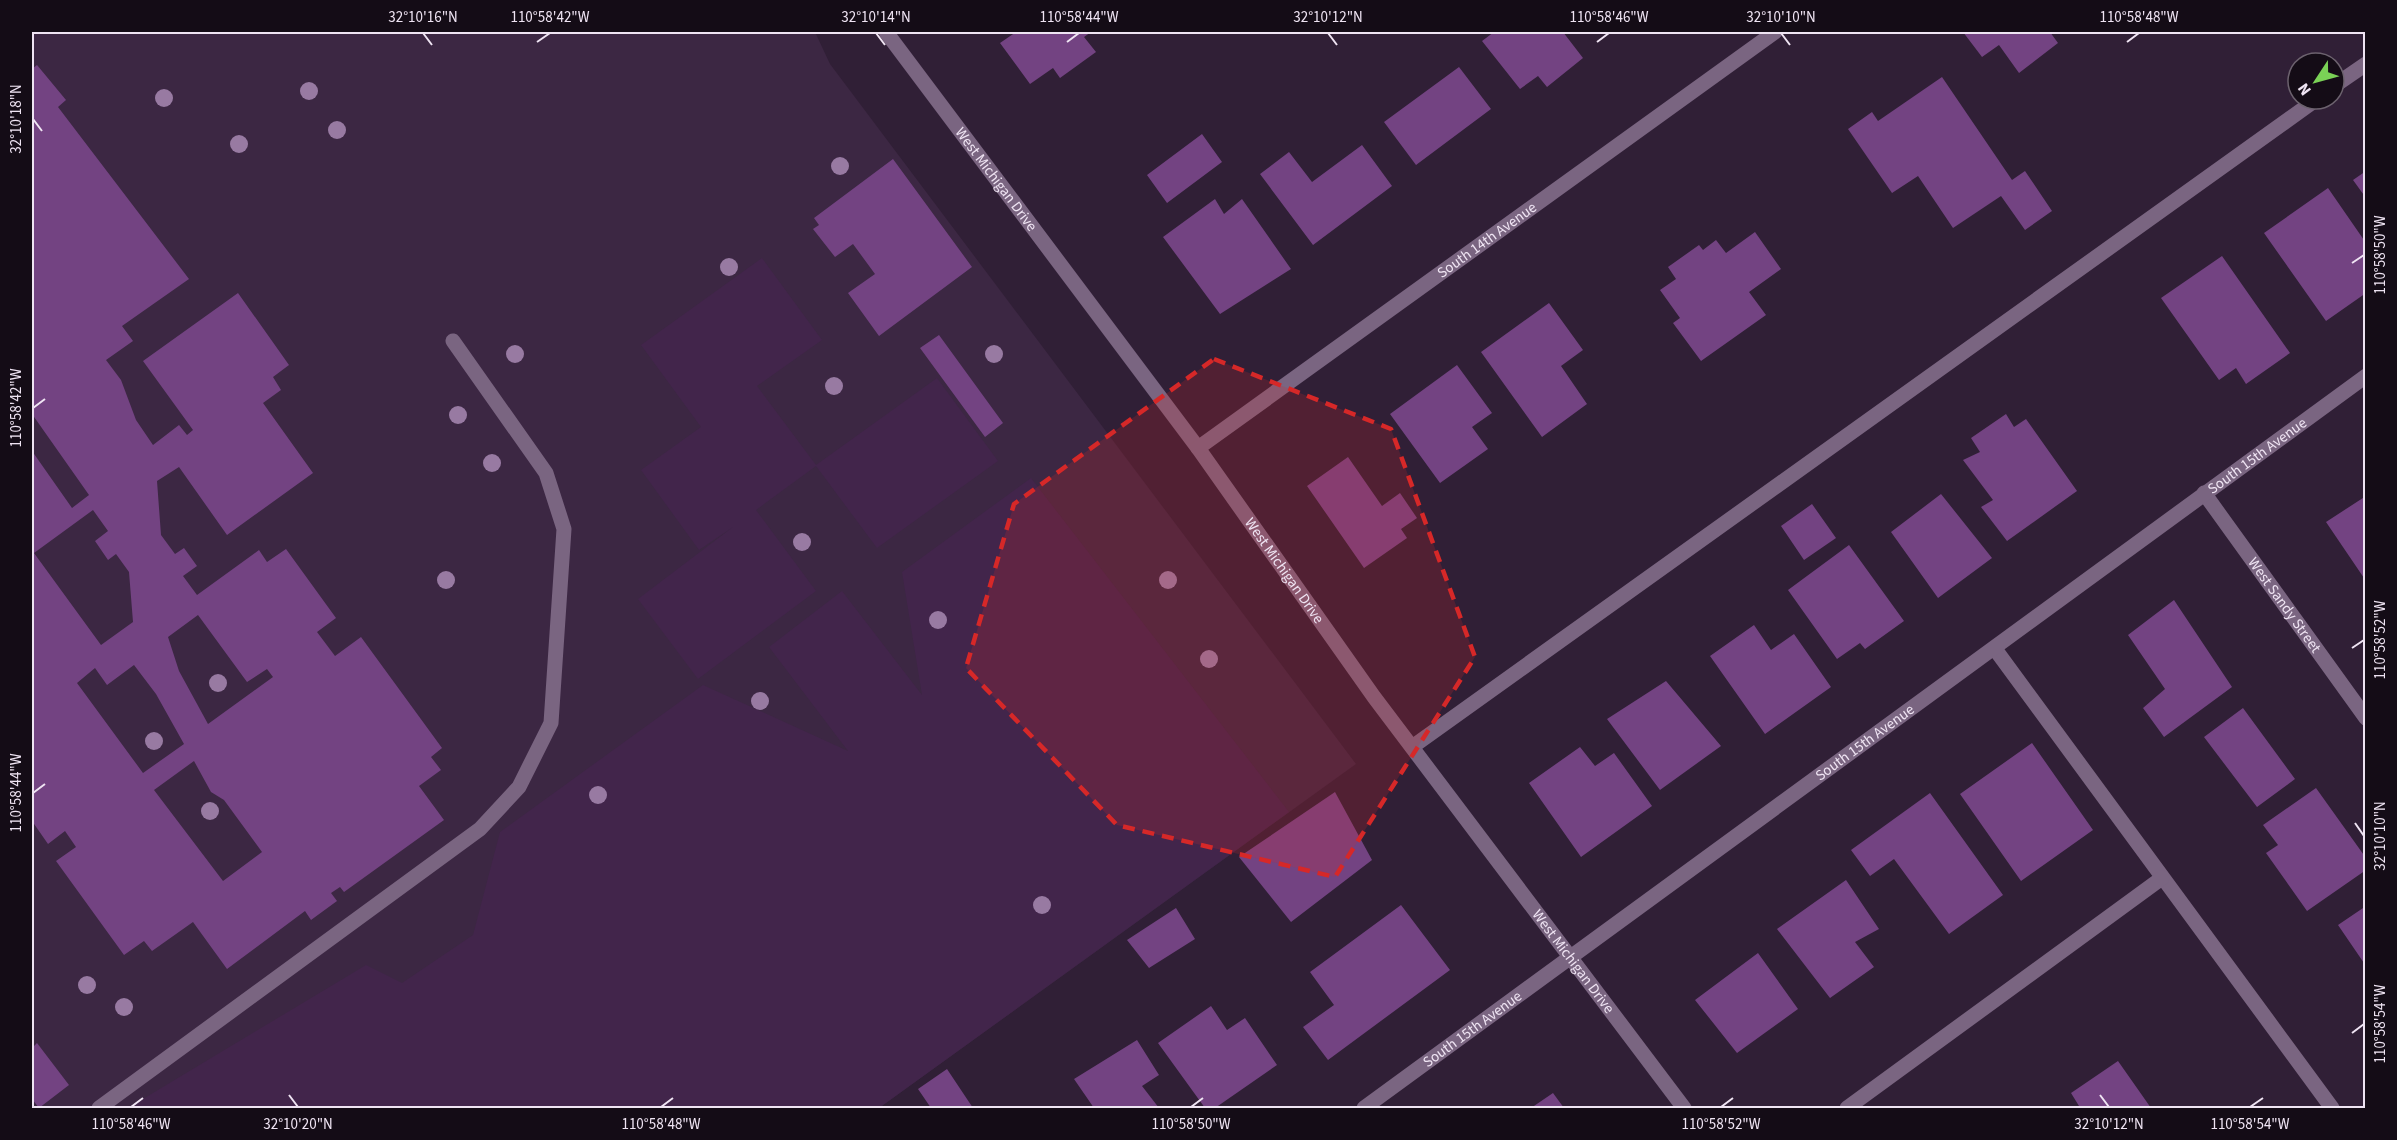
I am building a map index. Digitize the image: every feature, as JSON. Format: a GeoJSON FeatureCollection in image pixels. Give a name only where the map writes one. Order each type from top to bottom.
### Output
{"type":"FeatureCollection","features":[{"type":"Feature","properties":{"kind":"street","name":"West Michigan Drive"},"geometry":{"type":"LineString","coordinates":[[886,32],[1198,448],[1412,747],[1684,1108]]}},
{"type":"Feature","properties":{"kind":"street","name":"South 14th Avenue"},"geometry":{"type":"LineString","coordinates":[[1198,448],[1775,32]]}},
{"type":"Feature","properties":{"kind":"street"},"geometry":{"type":"LineString","coordinates":[[2346,78],[2366,64]]}},
{"type":"Feature","properties":{"kind":"street"},"geometry":{"type":"LineString","coordinates":[[1412,747],[2300,111]]}},
{"type":"Feature","properties":{"kind":"street"},"geometry":{"type":"LineString","coordinates":[[99,1108],[480,829],[519,787],[550,723],[564,529],[546,473],[453,341]]}},
{"type":"Feature","properties":{"kind":"street","name":"South 15th Avenue"},"geometry":{"type":"LineString","coordinates":[[1364,1108],[1572,959],[2366,376]]}},
{"type":"Feature","properties":{"kind":"street","name":"West Sandy Street"},"geometry":{"type":"LineString","coordinates":[[2204,493],[2366,718]]}},
{"type":"Feature","properties":{"kind":"street"},"geometry":{"type":"LineString","coordinates":[[1995,649],[2332,1108]]}},
{"type":"Feature","properties":{"kind":"street"},"geometry":{"type":"LineString","coordinates":[[1847,1108],[2162,878]]}},
{"type":"Feature","properties":{"kind":"highlighted area"},"geometry":{"type":"Polygon","coordinates":[[[1214,359],[1391,429],[1475,657],[1335,877],[1117,825],[966,668],[1014,504],[1214,359]]]}},
{"type":"Feature","properties":{"kind":"shaded area"},"geometry":{"type":"Polygon","coordinates":[[[32,32],[815,32],[830,64],[1356,764],[879,1108],[32,1108],[32,32]]]}},
{"type":"Feature","properties":{"kind":"shaded area"},"geometry":{"type":"Polygon","coordinates":[[[762,258],[822,340],[757,386],[816,465],[937,378],[998,461],[877,548],[816,466],[756,510],[816,591],[698,679],[638,599],[733,527],[699,550],[641,470],[701,427],[641,345],[762,258]]]}},
{"type":"Feature","properties":{"kind":"shaded area"},"geometry":{"type":"Polygon","coordinates":[[[1031,478],[1289,812],[879,1108],[128,1108],[366,965],[402,983],[473,935],[500,832],[703,685],[848,751],[769,647],[842,591],[922,695],[902,572],[1031,478]]]}},
{"type":"Feature","properties":{"kind":"building"},"geometry":{"type":"Polygon","coordinates":[[[1016,32],[1091,32],[1084,37],[1096,52],[1060,78],[1053,68],[1030,84],[1000,43],[1016,32]]]}},
{"type":"Feature","properties":{"kind":"building"},"geometry":{"type":"Polygon","coordinates":[[[1494,32],[1563,32],[1583,58],[1547,87],[1538,76],[1520,89],[1482,41],[1494,32]]]}},
{"type":"Feature","properties":{"kind":"building"},"geometry":{"type":"Polygon","coordinates":[[[1963,32],[2050,32],[2058,43],[2019,73],[1999,45],[1982,57],[1963,32]]]}},
{"type":"Feature","properties":{"kind":"building"},"geometry":{"type":"Polygon","coordinates":[[[37,65],[66,100],[58,107],[189,279],[122,326],[133,341],[106,360],[121,380],[136,420],[153,445],[179,425],[187,435],[193,430],[143,361],[238,293],[289,365],[273,377],[281,390],[263,403],[313,473],[227,535],[179,467],[157,481],[161,535],[175,554],[184,548],[197,566],[183,576],[197,595],[259,550],[267,562],[286,549],[336,618],[317,632],[335,656],[361,637],[442,748],[431,757],[441,770],[419,786],[444,820],[344,892],[340,887],[331,893],[337,901],[311,920],[305,911],[227,969],[193,922],[152,951],[144,941],[124,955],[56,861],[76,847],[65,831],[48,844],[32,821],[32,451],[72,508],[89,495],[32,414],[32,69],[37,65]],[[93,510],[34,553],[101,645],[133,622],[129,572],[116,554],[108,560],[95,541],[108,531],[93,510]],[[198,615],[168,637],[179,671],[208,724],[273,677],[267,669],[247,682],[198,615]],[[134,665],[107,685],[95,668],[77,683],[143,773],[184,744],[156,694],[134,665]],[[194,761],[154,790],[223,881],[262,852],[224,800],[211,792],[194,761]]]}},
{"type":"Feature","properties":{"kind":"building"},"geometry":{"type":"Polygon","coordinates":[[[1459,67],[1491,109],[1416,165],[1384,122],[1459,67]]]}},
{"type":"Feature","properties":{"kind":"building"},"geometry":{"type":"Polygon","coordinates":[[[1942,77],[2012,180],[2025,171],[2052,211],[2025,230],[2001,196],[1953,228],[1918,176],[1892,193],[1848,129],[1872,112],[1878,121],[1942,77]]]}},
{"type":"Feature","properties":{"kind":"building"},"geometry":{"type":"Polygon","coordinates":[[[1202,134],[1222,162],[1167,203],[1147,175],[1202,134]]]}},
{"type":"Feature","properties":{"kind":"building"},"geometry":{"type":"Polygon","coordinates":[[[1362,145],[1392,186],[1313,245],[1260,174],[1289,152],[1312,182],[1362,145]]]}},
{"type":"Feature","properties":{"kind":"building"},"geometry":{"type":"Polygon","coordinates":[[[893,159],[972,267],[879,336],[848,293],[875,274],[853,244],[835,257],[813,229],[819,225],[814,218],[893,159]]]}},
{"type":"Feature","properties":{"kind":"building"},"geometry":{"type":"Polygon","coordinates":[[[2366,171],[2366,198],[2353,180],[2366,171]]]}},
{"type":"Feature","properties":{"kind":"building"},"geometry":{"type":"Polygon","coordinates":[[[2328,188],[2366,243],[2366,293],[2326,321],[2264,233],[2328,188]]]}},
{"type":"Feature","properties":{"kind":"building"},"geometry":{"type":"Polygon","coordinates":[[[1215,199],[1224,214],[1242,199],[1291,269],[1220,314],[1163,237],[1215,199]]]}},
{"type":"Feature","properties":{"kind":"building"},"geometry":{"type":"Polygon","coordinates":[[[1755,232],[1781,269],[1749,292],[1766,315],[1701,361],[1673,323],[1680,318],[1660,290],[1676,279],[1668,267],[1699,245],[1703,250],[1716,240],[1726,253],[1755,232]]]}},
{"type":"Feature","properties":{"kind":"building"},"geometry":{"type":"Polygon","coordinates":[[[2222,256],[2290,353],[2246,384],[2236,368],[2219,380],[2161,298],[2222,256]]]}},
{"type":"Feature","properties":{"kind":"building"},"geometry":{"type":"Polygon","coordinates":[[[1549,303],[1583,350],[1561,366],[1587,404],[1542,437],[1481,352],[1549,303]]]}},
{"type":"Feature","properties":{"kind":"building"},"geometry":{"type":"Polygon","coordinates":[[[939,335],[1003,423],[985,437],[920,348],[939,335]]]}},
{"type":"Feature","properties":{"kind":"building"},"geometry":{"type":"Polygon","coordinates":[[[1457,365],[1492,413],[1472,427],[1488,449],[1440,483],[1390,414],[1457,365]]]}},
{"type":"Feature","properties":{"kind":"building"},"geometry":{"type":"Polygon","coordinates":[[[2006,414],[2014,427],[2026,419],[2077,491],[2007,541],[1981,507],[1993,500],[1963,460],[1980,452],[1971,438],[2006,414]]]}},
{"type":"Feature","properties":{"kind":"building"},"geometry":{"type":"Polygon","coordinates":[[[1348,457],[1382,506],[1400,493],[1417,518],[1401,529],[1407,538],[1364,568],[1307,486],[1348,457]]]}},
{"type":"Feature","properties":{"kind":"building"},"geometry":{"type":"Polygon","coordinates":[[[1941,494],[1992,558],[1938,598],[1891,532],[1941,494]]]}},
{"type":"Feature","properties":{"kind":"building"},"geometry":{"type":"Polygon","coordinates":[[[2366,496],[2366,581],[2326,522],[2366,496]]]}},
{"type":"Feature","properties":{"kind":"building"},"geometry":{"type":"Polygon","coordinates":[[[1812,504],[1836,538],[1804,560],[1781,526],[1812,504]]]}},
{"type":"Feature","properties":{"kind":"building"},"geometry":{"type":"Polygon","coordinates":[[[1849,545],[1904,621],[1865,649],[1860,643],[1837,659],[1788,590],[1849,545]]]}},
{"type":"Feature","properties":{"kind":"building"},"geometry":{"type":"Polygon","coordinates":[[[2174,600],[2232,687],[2164,737],[2143,708],[2165,689],[2128,635],[2174,600]]]}},
{"type":"Feature","properties":{"kind":"building"},"geometry":{"type":"Polygon","coordinates":[[[1754,625],[1771,650],[1794,634],[1831,687],[1765,734],[1710,656],[1754,625]]]}},
{"type":"Feature","properties":{"kind":"building"},"geometry":{"type":"Polygon","coordinates":[[[1666,681],[1721,746],[1660,790],[1607,719],[1666,681]]]}},
{"type":"Feature","properties":{"kind":"building"},"geometry":{"type":"Polygon","coordinates":[[[2243,708],[2295,779],[2257,807],[2204,737],[2243,708]]]}},
{"type":"Feature","properties":{"kind":"building"},"geometry":{"type":"Polygon","coordinates":[[[2032,743],[2093,830],[2021,881],[1960,794],[2032,743]]]}},
{"type":"Feature","properties":{"kind":"building"},"geometry":{"type":"Polygon","coordinates":[[[1580,747],[1595,766],[1614,753],[1652,806],[1581,857],[1529,783],[1580,747]]]}},
{"type":"Feature","properties":{"kind":"building"},"geometry":{"type":"Polygon","coordinates":[[[2316,788],[2366,858],[2366,870],[2307,911],[2266,853],[2278,845],[2263,825],[2316,788]]]}},
{"type":"Feature","properties":{"kind":"building"},"geometry":{"type":"Polygon","coordinates":[[[1335,792],[1372,860],[1291,922],[1239,857],[1335,792]]]}},
{"type":"Feature","properties":{"kind":"building"},"geometry":{"type":"Polygon","coordinates":[[[1930,793],[2003,895],[1949,934],[1894,859],[1870,876],[1851,850],[1930,793]]]}},
{"type":"Feature","properties":{"kind":"building"},"geometry":{"type":"Polygon","coordinates":[[[1846,880],[1879,929],[1855,942],[1874,967],[1830,998],[1777,929],[1846,880]]]}},
{"type":"Feature","properties":{"kind":"building"},"geometry":{"type":"Polygon","coordinates":[[[1401,905],[1450,970],[1328,1060],[1303,1027],[1334,1005],[1310,972],[1401,905]]]}},
{"type":"Feature","properties":{"kind":"building"},"geometry":{"type":"Polygon","coordinates":[[[2366,906],[2366,966],[2338,925],[2366,906]]]}},
{"type":"Feature","properties":{"kind":"building"},"geometry":{"type":"Polygon","coordinates":[[[1176,908],[1195,939],[1149,968],[1127,940],[1176,908]]]}},
{"type":"Feature","properties":{"kind":"building"},"geometry":{"type":"Polygon","coordinates":[[[1758,953],[1798,1009],[1737,1053],[1695,1000],[1758,953]]]}},
{"type":"Feature","properties":{"kind":"building"},"geometry":{"type":"Polygon","coordinates":[[[1211,1006],[1227,1030],[1245,1018],[1277,1065],[1215,1108],[1205,1108],[1158,1043],[1211,1006]]]}},
{"type":"Feature","properties":{"kind":"building"},"geometry":{"type":"Polygon","coordinates":[[[1137,1040],[1159,1075],[1142,1086],[1159,1108],[1094,1108],[1074,1079],[1137,1040]]]}},
{"type":"Feature","properties":{"kind":"building"},"geometry":{"type":"Polygon","coordinates":[[[37,1043],[69,1085],[39,1108],[32,1099],[32,1048],[37,1043]]]}},
{"type":"Feature","properties":{"kind":"building"},"geometry":{"type":"Polygon","coordinates":[[[2118,1061],[2151,1108],[2075,1108],[2079,1106],[2071,1093],[2118,1061]]]}},
{"type":"Feature","properties":{"kind":"building"},"geometry":{"type":"Polygon","coordinates":[[[947,1069],[973,1108],[931,1108],[918,1089],[947,1069]]]}},
{"type":"Feature","properties":{"kind":"building"},"geometry":{"type":"Polygon","coordinates":[[[1553,1093],[1564,1108],[1531,1108],[1553,1093]]]}}]}
